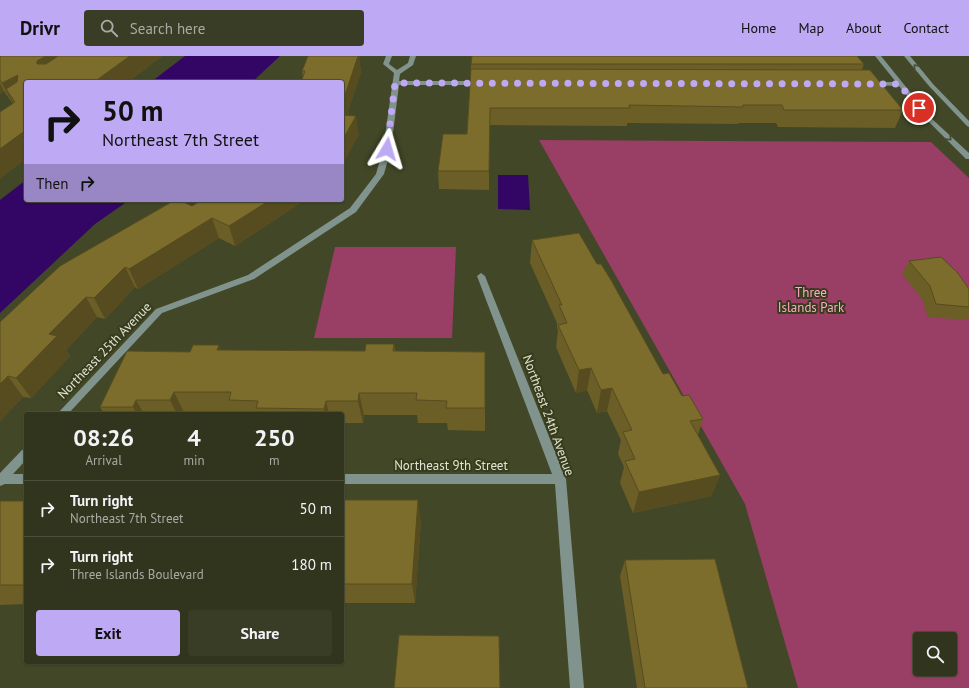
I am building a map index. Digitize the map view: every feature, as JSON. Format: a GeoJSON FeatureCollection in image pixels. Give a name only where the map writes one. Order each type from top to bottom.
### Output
{"type":"FeatureCollection","features":[{"type":"Feature","properties":{"kind":"street"},"geometry":{"type":"LineString","coordinates":[[389,56],[386,64],[397,72],[411,64],[413,56]]}},
{"type":"Feature","properties":{"kind":"street"},"geometry":{"type":"LineString","coordinates":[[878,56],[899,84],[929,119],[969,157]]}},
{"type":"Feature","properties":{"kind":"street"},"geometry":{"type":"LineString","coordinates":[[907,56],[931,85],[969,125]]}},
{"type":"Feature","properties":{"kind":"street","name":"Northeast 25th Avenue"},"geometry":{"type":"LineString","coordinates":[[64,412],[159,311],[252,277],[353,210],[380,174],[387,149],[397,72]]}},
{"type":"Feature","properties":{"kind":"street"},"geometry":{"type":"LineString","coordinates":[[395,83],[490,83]]}},
{"type":"Feature","properties":{"kind":"street"},"geometry":{"type":"LineString","coordinates":[[860,84],[899,84]]}},
{"type":"Feature","properties":{"kind":"street","name":"Northeast 24th Avenue"},"geometry":{"type":"LineString","coordinates":[[481,276],[560,479],[577,688]]}},
{"type":"Feature","properties":{"kind":"street"},"geometry":{"type":"LineString","coordinates":[[1,480],[24,455]]}},
{"type":"Feature","properties":{"kind":"street"},"geometry":{"type":"LineString","coordinates":[[1,480],[24,479]]}},
{"type":"Feature","properties":{"kind":"street","name":"Northeast 9th Street"},"geometry":{"type":"LineString","coordinates":[[344,479],[560,479]]}},
{"type":"Feature","properties":{"kind":"green space","name":"Three Islands Park"},"geometry":{"type":"Polygon","coordinates":[[[539,140],[931,142],[969,178],[969,688],[798,688],[745,504],[539,140]]]}},
{"type":"Feature","properties":{"kind":"green space"},"geometry":{"type":"Polygon","coordinates":[[[335,247],[456,247],[452,338],[314,338],[335,247]]]}},
{"type":"Feature","properties":{"kind":"shaded area"},"geometry":{"type":"Polygon","coordinates":[[[185,56],[280,56],[254,80],[154,80],[185,56]]]}},
{"type":"Feature","properties":{"kind":"shaded area"},"geometry":{"type":"Polygon","coordinates":[[[498,175],[528,175],[530,210],[498,209],[498,175]]]}},
{"type":"Feature","properties":{"kind":"shaded area"},"geometry":{"type":"Polygon","coordinates":[[[24,182],[24,202],[127,202],[95,224],[0,313],[0,200],[24,182]]]}},
{"type":"Feature","properties":{"kind":"building"},"geometry":{"type":"Polygon","coordinates":[[[0,56],[46,56],[37,61],[37,64],[46,64],[58,56],[130,56],[97,80],[24,80],[24,131],[0,149],[0,112],[15,102],[6,89],[17,82],[18,75],[2,83],[0,80],[0,56]]]}},
{"type":"Feature","properties":{"kind":"building"},"geometry":{"type":"Polygon","coordinates":[[[308,56],[358,56],[344,102],[344,80],[302,80],[305,71],[302,71],[308,56]]]}},
{"type":"Feature","properties":{"kind":"building"},"geometry":{"type":"Polygon","coordinates":[[[472,56],[857,56],[864,64],[471,64],[472,56]]]}},
{"type":"Feature","properties":{"kind":"building"},"geometry":{"type":"Polygon","coordinates":[[[471,69],[870,70],[903,110],[784,110],[782,105],[743,105],[743,107],[629,105],[630,108],[490,108],[489,171],[438,171],[443,134],[467,134],[471,69]]]}},
{"type":"Feature","properties":{"kind":"building"},"geometry":{"type":"Polygon","coordinates":[[[344,115],[356,116],[344,137],[344,115]]]}},
{"type":"Feature","properties":{"kind":"building"},"geometry":{"type":"Polygon","coordinates":[[[172,202],[183,202],[192,206],[199,202],[267,202],[229,226],[212,218],[129,269],[125,267],[94,298],[86,297],[49,334],[57,336],[16,378],[8,376],[0,384],[0,322],[60,266],[172,202]]]}},
{"type":"Feature","properties":{"kind":"building"},"geometry":{"type":"Polygon","coordinates":[[[579,233],[597,264],[601,264],[611,280],[663,374],[669,373],[682,396],[689,395],[703,419],[690,421],[720,475],[639,492],[625,461],[635,459],[623,432],[632,430],[612,388],[601,390],[591,368],[579,370],[558,325],[567,323],[559,305],[562,305],[532,240],[579,233]]]}},
{"type":"Feature","properties":{"kind":"building"},"geometry":{"type":"Polygon","coordinates":[[[941,257],[957,272],[969,289],[969,307],[936,304],[930,286],[909,261],[941,257]]]}},
{"type":"Feature","properties":{"kind":"building"},"geometry":{"type":"Polygon","coordinates":[[[366,344],[394,344],[393,351],[485,352],[485,408],[446,408],[447,401],[416,400],[417,393],[359,393],[358,401],[326,401],[324,409],[256,408],[258,401],[229,400],[231,392],[174,392],[170,400],[136,400],[133,407],[100,407],[127,351],[190,352],[193,345],[219,345],[217,350],[365,351],[366,344]]]}},
{"type":"Feature","properties":{"kind":"building"},"geometry":{"type":"Polygon","coordinates":[[[344,500],[418,500],[412,584],[344,584],[344,500]]]}},
{"type":"Feature","properties":{"kind":"building"},"geometry":{"type":"Polygon","coordinates":[[[0,501],[24,501],[24,585],[0,585],[0,501]]]}},
{"type":"Feature","properties":{"kind":"building"},"geometry":{"type":"Polygon","coordinates":[[[715,559],[748,688],[645,688],[625,560],[715,559]]]}},
{"type":"Feature","properties":{"kind":"building"},"geometry":{"type":"Polygon","coordinates":[[[399,635],[499,636],[500,688],[394,688],[399,635]]]}},
{"type":"Feature","properties":{"kind":"route"},"geometry":{"type":"LineString","coordinates":[[387,149],[395,83],[899,84],[919,108]]}}]}
